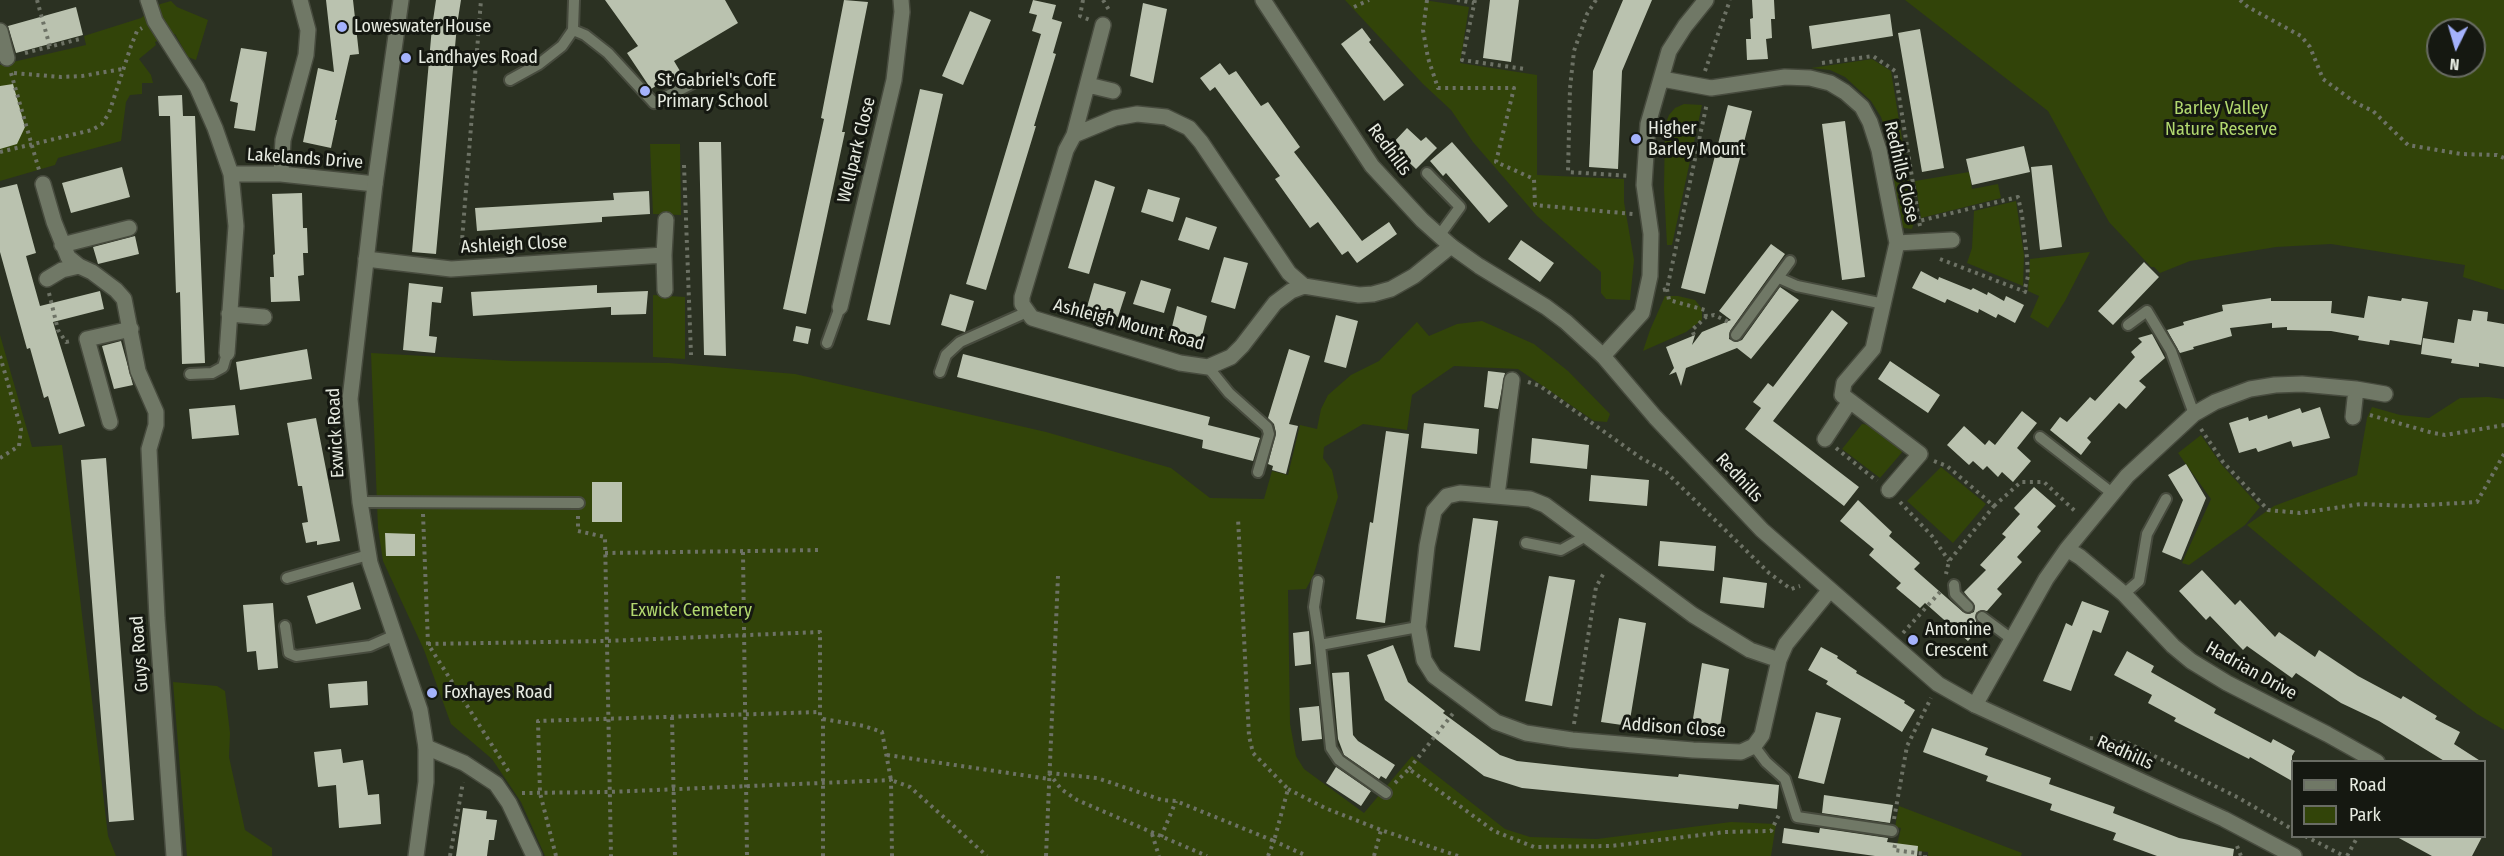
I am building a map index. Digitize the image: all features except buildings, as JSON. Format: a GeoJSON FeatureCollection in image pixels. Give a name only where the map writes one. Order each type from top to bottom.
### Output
{"type":"FeatureCollection","features":[{"type":"Feature","properties":{"kind":"street","name":"Lakelands Drive"},"geometry":{"type":"LineString","coordinates":[[148,0],[155,21],[197,87],[215,128],[231,174],[236,226],[227,353]]}},
{"type":"Feature","properties":{"kind":"street"},"geometry":{"type":"LineString","coordinates":[[281,174],[283,140],[306,55],[308,30],[300,0]]}},
{"type":"Feature","properties":{"kind":"street","name":"Exwick Road"},"geometry":{"type":"LineString","coordinates":[[401,0],[375,184],[350,399],[360,502],[368,555],[420,710],[426,747],[426,782],[416,856]]}},
{"type":"Feature","properties":{"kind":"street","name":"Wellpark Close"},"geometry":{"type":"LineString","coordinates":[[840,307],[894,80],[902,12],[901,0]]}},
{"type":"Feature","properties":{"kind":"street","name":"Redhills"},"geometry":{"type":"LineString","coordinates":[[1263,0],[1372,166],[1439,236],[1479,266],[1546,307],[1603,356],[1655,417],[1761,530],[1938,684],[1975,705],[2224,819],[2294,856]]}},
{"type":"Feature","properties":{"kind":"street"},"geometry":{"type":"LineString","coordinates":[[1603,356],[1642,313],[1650,276],[1648,216],[1644,185],[1648,124],[1669,51],[1706,0]]}},
{"type":"Feature","properties":{"kind":"street","name":"Ashleigh Mount Road"},"geometry":{"type":"LineString","coordinates":[[1106,19],[1074,135],[1066,150],[1022,297],[1027,312],[1041,322],[1180,363],[1208,367],[1231,357],[1275,303],[1291,291],[1304,286]]}},
{"type":"Feature","properties":{"kind":"street"},"geometry":{"type":"LineString","coordinates":[[0,31],[9,65]]}},
{"type":"Feature","properties":{"kind":"street","name":"Redhills Close"},"geometry":{"type":"LineString","coordinates":[[1662,79],[1706,87],[1785,77],[1810,78],[1830,83],[1862,107],[1870,122],[1879,150],[1897,243],[1873,349],[1844,383],[1842,395],[1850,401]]}},
{"type":"Feature","properties":{"kind":"street"},"geometry":{"type":"LineString","coordinates":[[1088,85],[1113,91]]}},
{"type":"Feature","properties":{"kind":"street"},"geometry":{"type":"LineString","coordinates":[[1074,135],[1115,118],[1137,114],[1166,117],[1189,128],[1201,142],[1289,273],[1304,286],[1359,295],[1373,294],[1414,276],[1451,246]]}},
{"type":"Feature","properties":{"kind":"street","name":"Lakelands Drive"},"geometry":{"type":"LineString","coordinates":[[231,174],[281,174],[375,184]]}},
{"type":"Feature","properties":{"kind":"street"},"geometry":{"type":"LineString","coordinates":[[43,184],[62,245],[68,257],[79,267]]}},
{"type":"Feature","properties":{"kind":"street"},"geometry":{"type":"LineString","coordinates":[[665,290],[666,220]]}},
{"type":"Feature","properties":{"kind":"street"},"geometry":{"type":"LineString","coordinates":[[62,245],[129,228]]}},
{"type":"Feature","properties":{"kind":"street","name":"Redhills Close"},"geometry":{"type":"LineString","coordinates":[[1897,243],[1952,240]]}},
{"type":"Feature","properties":{"kind":"street","name":"Ashleigh Close"},"geometry":{"type":"LineString","coordinates":[[366,260],[459,268],[664,255]]}},
{"type":"Feature","properties":{"kind":"street"},"geometry":{"type":"LineString","coordinates":[[47,279],[62,270],[79,267]]}},
{"type":"Feature","properties":{"kind":"street","name":"Guys Road"},"geometry":{"type":"LineString","coordinates":[[79,267],[92,272],[124,299],[138,371],[156,412],[156,425],[149,449],[157,618],[174,856]]}},
{"type":"Feature","properties":{"kind":"street"},"geometry":{"type":"LineString","coordinates":[[229,314],[264,317]]}},
{"type":"Feature","properties":{"kind":"street"},"geometry":{"type":"LineString","coordinates":[[110,422],[87,339],[131,329]]}},
{"type":"Feature","properties":{"kind":"street"},"geometry":{"type":"LineString","coordinates":[[1497,495],[1512,380]]}},
{"type":"Feature","properties":{"kind":"street"},"geometry":{"type":"LineString","coordinates":[[1975,705],[2046,579],[2067,549],[2112,493],[2140,463],[2193,415],[2234,394],[2275,385],[2329,385],[2385,394]]}},
{"type":"Feature","properties":{"kind":"street"},"geometry":{"type":"LineString","coordinates":[[2353,411],[2356,389]]}},
{"type":"Feature","properties":{"kind":"street"},"geometry":{"type":"LineString","coordinates":[[1824,439],[1850,401],[1920,454],[1889,490]]}},
{"type":"Feature","properties":{"kind":"street","name":"Addison Close"},"geometry":{"type":"LineString","coordinates":[[1754,746],[1741,752],[1572,740],[1526,733],[1496,722],[1428,669],[1424,660],[1418,627],[1427,546],[1434,511],[1441,501],[1453,494],[1497,495],[1530,499],[1545,505],[1712,627],[1750,650],[1779,660]]}},
{"type":"Feature","properties":{"kind":"street","name":"Hadrian Drive"},"geometry":{"type":"LineString","coordinates":[[2067,549],[2124,594],[2173,646],[2191,661],[2227,683],[2373,760]]}},
{"type":"Feature","properties":{"kind":"street"},"geometry":{"type":"LineString","coordinates":[[1754,746],[1762,735],[1779,660],[1786,644],[1824,586]]}},
{"type":"Feature","properties":{"kind":"street"},"geometry":{"type":"LineString","coordinates":[[426,747],[465,763],[496,784],[509,803],[534,856]]}},
{"type":"Feature","properties":{"kind":"lane"},"geometry":{"type":"LineString","coordinates":[[510,80],[538,64],[562,46],[573,30],[574,0]]}},
{"type":"Feature","properties":{"kind":"lane"},"geometry":{"type":"LineString","coordinates":[[573,30],[585,35],[608,53],[654,103],[699,80]]}},
{"type":"Feature","properties":{"kind":"lane"},"geometry":{"type":"LineString","coordinates":[[1427,173],[1460,207],[1439,236]]}},
{"type":"Feature","properties":{"kind":"lane"},"geometry":{"type":"LineString","coordinates":[[1736,335],[1790,261]]}},
{"type":"Feature","properties":{"kind":"lane"},"geometry":{"type":"LineString","coordinates":[[1779,278],[1797,286],[1884,304]]}},
{"type":"Feature","properties":{"kind":"lane"},"geometry":{"type":"LineString","coordinates":[[827,343],[840,307]]}},
{"type":"Feature","properties":{"kind":"lane"},"geometry":{"type":"LineString","coordinates":[[2128,325],[2147,311],[2171,351],[2193,415]]}},
{"type":"Feature","properties":{"kind":"lane"},"geometry":{"type":"LineString","coordinates":[[940,372],[946,356],[960,342],[1027,312]]}},
{"type":"Feature","properties":{"kind":"lane"},"geometry":{"type":"LineString","coordinates":[[190,374],[212,373],[223,367],[227,353]]}},
{"type":"Feature","properties":{"kind":"lane"},"geometry":{"type":"LineString","coordinates":[[1208,367],[1229,393],[1267,427],[1269,434],[1258,472]]}},
{"type":"Feature","properties":{"kind":"lane"},"geometry":{"type":"LineString","coordinates":[[2040,437],[2112,493]]}},
{"type":"Feature","properties":{"kind":"lane"},"geometry":{"type":"LineString","coordinates":[[2124,594],[2139,580],[2147,534],[2166,499]]}},
{"type":"Feature","properties":{"kind":"lane"},"geometry":{"type":"LineString","coordinates":[[360,502],[579,503]]}},
{"type":"Feature","properties":{"kind":"lane"},"geometry":{"type":"LineString","coordinates":[[1526,543],[1561,550],[1586,536]]}},
{"type":"Feature","properties":{"kind":"lane"},"geometry":{"type":"LineString","coordinates":[[287,578],[368,555]]}},
{"type":"Feature","properties":{"kind":"lane"},"geometry":{"type":"LineString","coordinates":[[1318,581],[1314,608],[1331,748],[1339,760],[1386,793]]}},
{"type":"Feature","properties":{"kind":"lane"},"geometry":{"type":"LineString","coordinates":[[1954,585],[1955,594],[1968,607]]}},
{"type":"Feature","properties":{"kind":"lane"},"geometry":{"type":"LineString","coordinates":[[1982,617],[2013,640]]}},
{"type":"Feature","properties":{"kind":"lane"},"geometry":{"type":"LineString","coordinates":[[285,626],[289,653],[296,656],[370,646],[394,635]]}},
{"type":"Feature","properties":{"kind":"lane"},"geometry":{"type":"LineString","coordinates":[[1320,645],[1418,627]]}},
{"type":"Feature","properties":{"kind":"lane"},"geometry":{"type":"LineString","coordinates":[[1754,746],[1766,762],[1785,778],[1797,817],[1892,831]]}},
{"type":"Feature","properties":{"kind":"path"},"geometry":{"type":"LineString","coordinates":[[37,0],[50,46]]}},
{"type":"Feature","properties":{"kind":"path"},"geometry":{"type":"LineString","coordinates":[[459,268],[482,0]]}},
{"type":"Feature","properties":{"kind":"path"},"geometry":{"type":"LineString","coordinates":[[1080,16],[1083,0]]}},
{"type":"Feature","properties":{"kind":"path"},"geometry":{"type":"LineString","coordinates":[[1103,0],[1106,19]]}},
{"type":"Feature","properties":{"kind":"path"},"geometry":{"type":"LineString","coordinates":[[1354,7],[1369,0]]}},
{"type":"Feature","properties":{"kind":"path"},"geometry":{"type":"LineString","coordinates":[[1427,0],[1423,30],[1428,58],[1437,87],[1514,88],[1496,162],[1534,179],[1535,205],[1648,216]]}},
{"type":"Feature","properties":{"kind":"path"},"geometry":{"type":"LineString","coordinates":[[1457,0],[1474,2],[1462,60],[1525,69]]}},
{"type":"Feature","properties":{"kind":"path"},"geometry":{"type":"LineString","coordinates":[[1596,0],[1587,14],[1574,51],[1570,88],[1568,172],[1628,176]]}},
{"type":"Feature","properties":{"kind":"path"},"geometry":{"type":"LineString","coordinates":[[1706,317],[1705,310],[1669,300],[1667,289],[1706,87],[1730,0]]}},
{"type":"Feature","properties":{"kind":"path"},"geometry":{"type":"LineString","coordinates":[[2241,0],[2248,7],[2301,36],[2310,47],[2324,79],[2387,122],[2396,135],[2408,145],[2461,154],[2497,155],[2504,158]]}},
{"type":"Feature","properties":{"kind":"path"},"geometry":{"type":"LineString","coordinates":[[0,152],[92,130],[102,124],[109,113],[137,32],[155,21]]}},
{"type":"Feature","properties":{"kind":"path"},"geometry":{"type":"LineString","coordinates":[[25,53],[80,39]]}},
{"type":"Feature","properties":{"kind":"path"},"geometry":{"type":"LineString","coordinates":[[43,184],[9,65],[61,77],[124,69]]}},
{"type":"Feature","properties":{"kind":"path"},"geometry":{"type":"LineString","coordinates":[[684,165],[691,355]]}},
{"type":"Feature","properties":{"kind":"path"},"geometry":{"type":"LineString","coordinates":[[2024,292],[2028,276],[2028,258],[2018,197],[1919,221],[1925,254],[2012,285],[2024,292],[2031,294]]}},
{"type":"Feature","properties":{"kind":"path"},"geometry":{"type":"LineString","coordinates":[[47,279],[58,330],[66,342],[87,339]]}},
{"type":"Feature","properties":{"kind":"path"},"geometry":{"type":"LineString","coordinates":[[1646,294],[1667,289]]}},
{"type":"Feature","properties":{"kind":"path"},"geometry":{"type":"LineString","coordinates":[[1694,335],[1692,330],[1706,317],[1714,315],[1724,319]]}},
{"type":"Feature","properties":{"kind":"path"},"geometry":{"type":"LineString","coordinates":[[0,356],[21,429],[19,446],[0,458]]}},
{"type":"Feature","properties":{"kind":"path"},"geometry":{"type":"LineString","coordinates":[[1512,380],[1526,381],[1540,386],[1632,452],[1666,472],[1769,573],[1791,589],[1824,586]]}},
{"type":"Feature","properties":{"kind":"path"},"geometry":{"type":"LineString","coordinates":[[2353,411],[2433,434],[2445,435],[2504,424]]}},
{"type":"Feature","properties":{"kind":"path"},"geometry":{"type":"LineString","coordinates":[[2193,415],[2223,462],[2268,510],[2300,513],[2361,504],[2409,506],[2477,502],[2504,454]]}},
{"type":"Feature","properties":{"kind":"path"},"geometry":{"type":"LineString","coordinates":[[1920,454],[1947,466],[1994,506]]}},
{"type":"Feature","properties":{"kind":"path"},"geometry":{"type":"LineString","coordinates":[[1949,561],[1994,506],[2021,482],[2044,482],[2087,523]]}},
{"type":"Feature","properties":{"kind":"path"},"geometry":{"type":"LineString","coordinates":[[422,502],[428,644],[510,774]]}},
{"type":"Feature","properties":{"kind":"path"},"geometry":{"type":"LineString","coordinates":[[579,503],[578,531],[605,537],[611,856]]}},
{"type":"Feature","properties":{"kind":"path"},"geometry":{"type":"LineString","coordinates":[[1238,518],[1249,736],[1253,753],[1288,789],[1325,808],[1458,856]]}},
{"type":"Feature","properties":{"kind":"path"},"geometry":{"type":"LineString","coordinates":[[605,553],[822,550]]}},
{"type":"Feature","properties":{"kind":"path"},"geometry":{"type":"LineString","coordinates":[[743,552],[747,856]]}},
{"type":"Feature","properties":{"kind":"path"},"geometry":{"type":"LineString","coordinates":[[1572,740],[1596,586],[1614,557]]}},
{"type":"Feature","properties":{"kind":"path"},"geometry":{"type":"LineString","coordinates":[[1046,856],[1059,576]]}},
{"type":"Feature","properties":{"kind":"path"},"geometry":{"type":"LineString","coordinates":[[1917,619],[1927,608]]}},
{"type":"Feature","properties":{"kind":"path"},"geometry":{"type":"LineString","coordinates":[[428,644],[606,641],[820,632],[820,717],[823,719],[823,856]]}},
{"type":"Feature","properties":{"kind":"path"},"geometry":{"type":"LineString","coordinates":[[1894,814],[1907,746],[1938,684]]}},
{"type":"Feature","properties":{"kind":"path"},"geometry":{"type":"LineString","coordinates":[[556,856],[540,793],[538,721],[820,712]]}},
{"type":"Feature","properties":{"kind":"path"},"geometry":{"type":"LineString","coordinates":[[1386,793],[1452,716]]}},
{"type":"Feature","properties":{"kind":"path"},"geometry":{"type":"LineString","coordinates":[[672,717],[675,856]]}},
{"type":"Feature","properties":{"kind":"path"},"geometry":{"type":"LineString","coordinates":[[823,719],[864,726],[882,732],[891,780],[892,856]]}},
{"type":"Feature","properties":{"kind":"path"},"geometry":{"type":"LineString","coordinates":[[2070,749],[2081,739],[2089,738],[2128,743],[2239,798],[2291,828]]}},
{"type":"Feature","properties":{"kind":"path"},"geometry":{"type":"LineString","coordinates":[[887,755],[1049,779]]}},
{"type":"Feature","properties":{"kind":"path"},"geometry":{"type":"LineString","coordinates":[[1408,769],[1494,831],[1534,848],[1611,846],[1725,832],[1772,831],[1789,792]]}},
{"type":"Feature","properties":{"kind":"path"},"geometry":{"type":"LineString","coordinates":[[1049,772],[1097,778],[1162,800],[1176,801],[1307,856]]}},
{"type":"Feature","properties":{"kind":"path"},"geometry":{"type":"LineString","coordinates":[[1049,772],[1061,789],[1077,800],[1207,856]]}},
{"type":"Feature","properties":{"kind":"path"},"geometry":{"type":"LineString","coordinates":[[450,856],[464,777]]}},
{"type":"Feature","properties":{"kind":"path"},"geometry":{"type":"LineString","coordinates":[[516,784],[523,794],[891,780],[910,787],[987,856]]}},
{"type":"Feature","properties":{"kind":"path"},"geometry":{"type":"LineString","coordinates":[[1268,856],[1288,789]]}},
{"type":"Feature","properties":{"kind":"path"},"geometry":{"type":"LineString","coordinates":[[1161,837],[1176,801]]}},
{"type":"Feature","properties":{"kind":"path"},"geometry":{"type":"LineString","coordinates":[[1374,856],[1382,830]]}},
{"type":"Feature","properties":{"kind":"path"},"geometry":{"type":"LineString","coordinates":[[1151,833],[1159,856]]}},
{"type":"Feature","properties":{"kind":"path"},"geometry":{"type":"LineString","coordinates":[[2307,838],[2345,856],[2357,838]]}},
{"type":"Feature","properties":{"kind":"green space"},"geometry":{"type":"Polygon","coordinates":[[[1345,0],[1424,0],[1469,7],[1460,63],[1537,75],[1537,175],[1624,179],[1624,202],[1634,260],[1630,300],[1606,299],[1601,293],[1601,272],[1537,216],[1473,142],[1451,110],[1423,84],[1345,0]]]}},
{"type":"Feature","properties":{"kind":"green space","name":"Barley Valley Nature Reserve"},"geometry":{"type":"Polygon","coordinates":[[[1905,0],[2504,0],[2504,290],[2463,277],[2465,265],[2331,244],[2276,247],[2190,261],[2160,273],[2151,267],[2109,222],[2048,111],[1905,0]]]}},
{"type":"Feature","properties":{"kind":"green space"},"geometry":{"type":"Polygon","coordinates":[[[171,1],[177,7],[208,20],[196,60],[188,57],[175,34],[155,42],[156,45],[139,59],[151,75],[153,83],[142,83],[142,94],[130,95],[126,102],[121,141],[58,158],[55,165],[0,181],[0,65],[86,45],[84,36],[141,18],[157,5],[171,1]]]}},
{"type":"Feature","properties":{"kind":"green space"},"geometry":{"type":"Polygon","coordinates":[[[1872,59],[1891,71],[1915,219],[1912,229],[1904,228],[1900,223],[1893,188],[1896,160],[1881,117],[1871,101],[1845,77],[1830,70],[1811,68],[1872,59]]]}},
{"type":"Feature","properties":{"kind":"green space"},"geometry":{"type":"Polygon","coordinates":[[[1684,104],[1702,105],[1672,245],[1667,245],[1664,189],[1665,125],[1675,108],[1684,104]]]}},
{"type":"Feature","properties":{"kind":"green space"},"geometry":{"type":"Polygon","coordinates":[[[650,144],[680,144],[681,215],[653,214],[650,144]]]}},
{"type":"Feature","properties":{"kind":"green space"},"geometry":{"type":"Polygon","coordinates":[[[1969,172],[1972,189],[1998,184],[2001,198],[1921,218],[1915,181],[1969,172]]]}},
{"type":"Feature","properties":{"kind":"green space"},"geometry":{"type":"Polygon","coordinates":[[[2016,201],[2024,255],[2023,286],[1967,263],[1972,248],[1974,211],[2016,201]]]}},
{"type":"Feature","properties":{"kind":"green space"},"geometry":{"type":"Polygon","coordinates":[[[2090,252],[2065,301],[2048,328],[2030,317],[2039,296],[2028,291],[2030,259],[2090,252]]]}},
{"type":"Feature","properties":{"kind":"green space"},"geometry":{"type":"Polygon","coordinates":[[[653,295],[685,297],[685,359],[653,357],[653,295]]]}},
{"type":"Feature","properties":{"kind":"green space"},"geometry":{"type":"Polygon","coordinates":[[[1665,296],[1695,300],[1702,309],[1702,320],[1686,332],[1643,351],[1650,330],[1665,296]]]}},
{"type":"Feature","properties":{"kind":"green space","name":"Exwick Cemetery"},"geometry":{"type":"Polygon","coordinates":[[[1482,321],[1534,344],[1568,371],[1610,414],[1607,422],[1594,421],[1518,369],[1454,366],[1412,395],[1407,430],[1363,424],[1324,447],[1323,458],[1332,470],[1338,497],[1313,576],[1306,589],[1288,590],[1290,724],[1296,756],[1304,769],[1364,813],[1412,756],[1505,829],[1530,837],[1597,839],[1731,822],[1776,824],[1771,856],[545,856],[521,802],[492,759],[451,724],[424,650],[383,561],[378,528],[371,353],[512,361],[669,363],[795,374],[1046,432],[1171,468],[1210,498],[1264,499],[1272,471],[1288,475],[1300,425],[1317,429],[1321,409],[1328,395],[1351,375],[1379,361],[1417,322],[1429,336],[1457,324],[1482,321]]]}},
{"type":"Feature","properties":{"kind":"green space"},"geometry":{"type":"Polygon","coordinates":[[[0,335],[32,447],[62,445],[108,836],[116,856],[0,856],[0,335]]]}},
{"type":"Feature","properties":{"kind":"green space"},"geometry":{"type":"Polygon","coordinates":[[[2460,398],[2504,399],[2504,730],[2477,714],[2434,681],[2247,525],[2274,506],[2357,475],[2367,418],[2372,407],[2400,415],[2429,418],[2460,398]]]}},
{"type":"Feature","properties":{"kind":"green space"},"geometry":{"type":"Polygon","coordinates":[[[1862,424],[1870,425],[1904,450],[1880,478],[1842,449],[1862,424]]]}},
{"type":"Feature","properties":{"kind":"green space"},"geometry":{"type":"Polygon","coordinates":[[[2201,435],[2221,464],[2260,507],[2245,525],[2189,565],[2182,563],[2211,499],[2178,453],[2201,435]]]}},
{"type":"Feature","properties":{"kind":"green space"},"geometry":{"type":"Polygon","coordinates":[[[1941,467],[1986,504],[1953,543],[1907,501],[1941,467]]]}},
{"type":"Feature","properties":{"kind":"green space"},"geometry":{"type":"Polygon","coordinates":[[[173,682],[217,686],[225,691],[230,733],[229,757],[245,830],[272,848],[272,856],[187,856],[173,682]]]}},
{"type":"Feature","properties":{"kind":"green space"},"geometry":{"type":"Polygon","coordinates":[[[1899,806],[2022,853],[2021,856],[1928,856],[1928,852],[1896,849],[1901,828],[1895,827],[1899,806]]]}},
{"type":"Feature","properties":{"kind":"place","name":"Loweswater House"},"geometry":{"type":"Point","coordinates":[342,27]}},
{"type":"Feature","properties":{"kind":"place","name":"Landhayes Road"},"geometry":{"type":"Point","coordinates":[406,58]}},
{"type":"Feature","properties":{"kind":"place","name":"St Gabriel's CofE Primary School"},"geometry":{"type":"Point","coordinates":[645,91]}},
{"type":"Feature","properties":{"kind":"place","name":"Higher Barley Mount"},"geometry":{"type":"Point","coordinates":[1636,139]}},
{"type":"Feature","properties":{"kind":"place","name":"Antonine Crescent"},"geometry":{"type":"Point","coordinates":[1913,640]}},
{"type":"Feature","properties":{"kind":"place","name":"Foxhayes Road"},"geometry":{"type":"Point","coordinates":[432,693]}}]}
